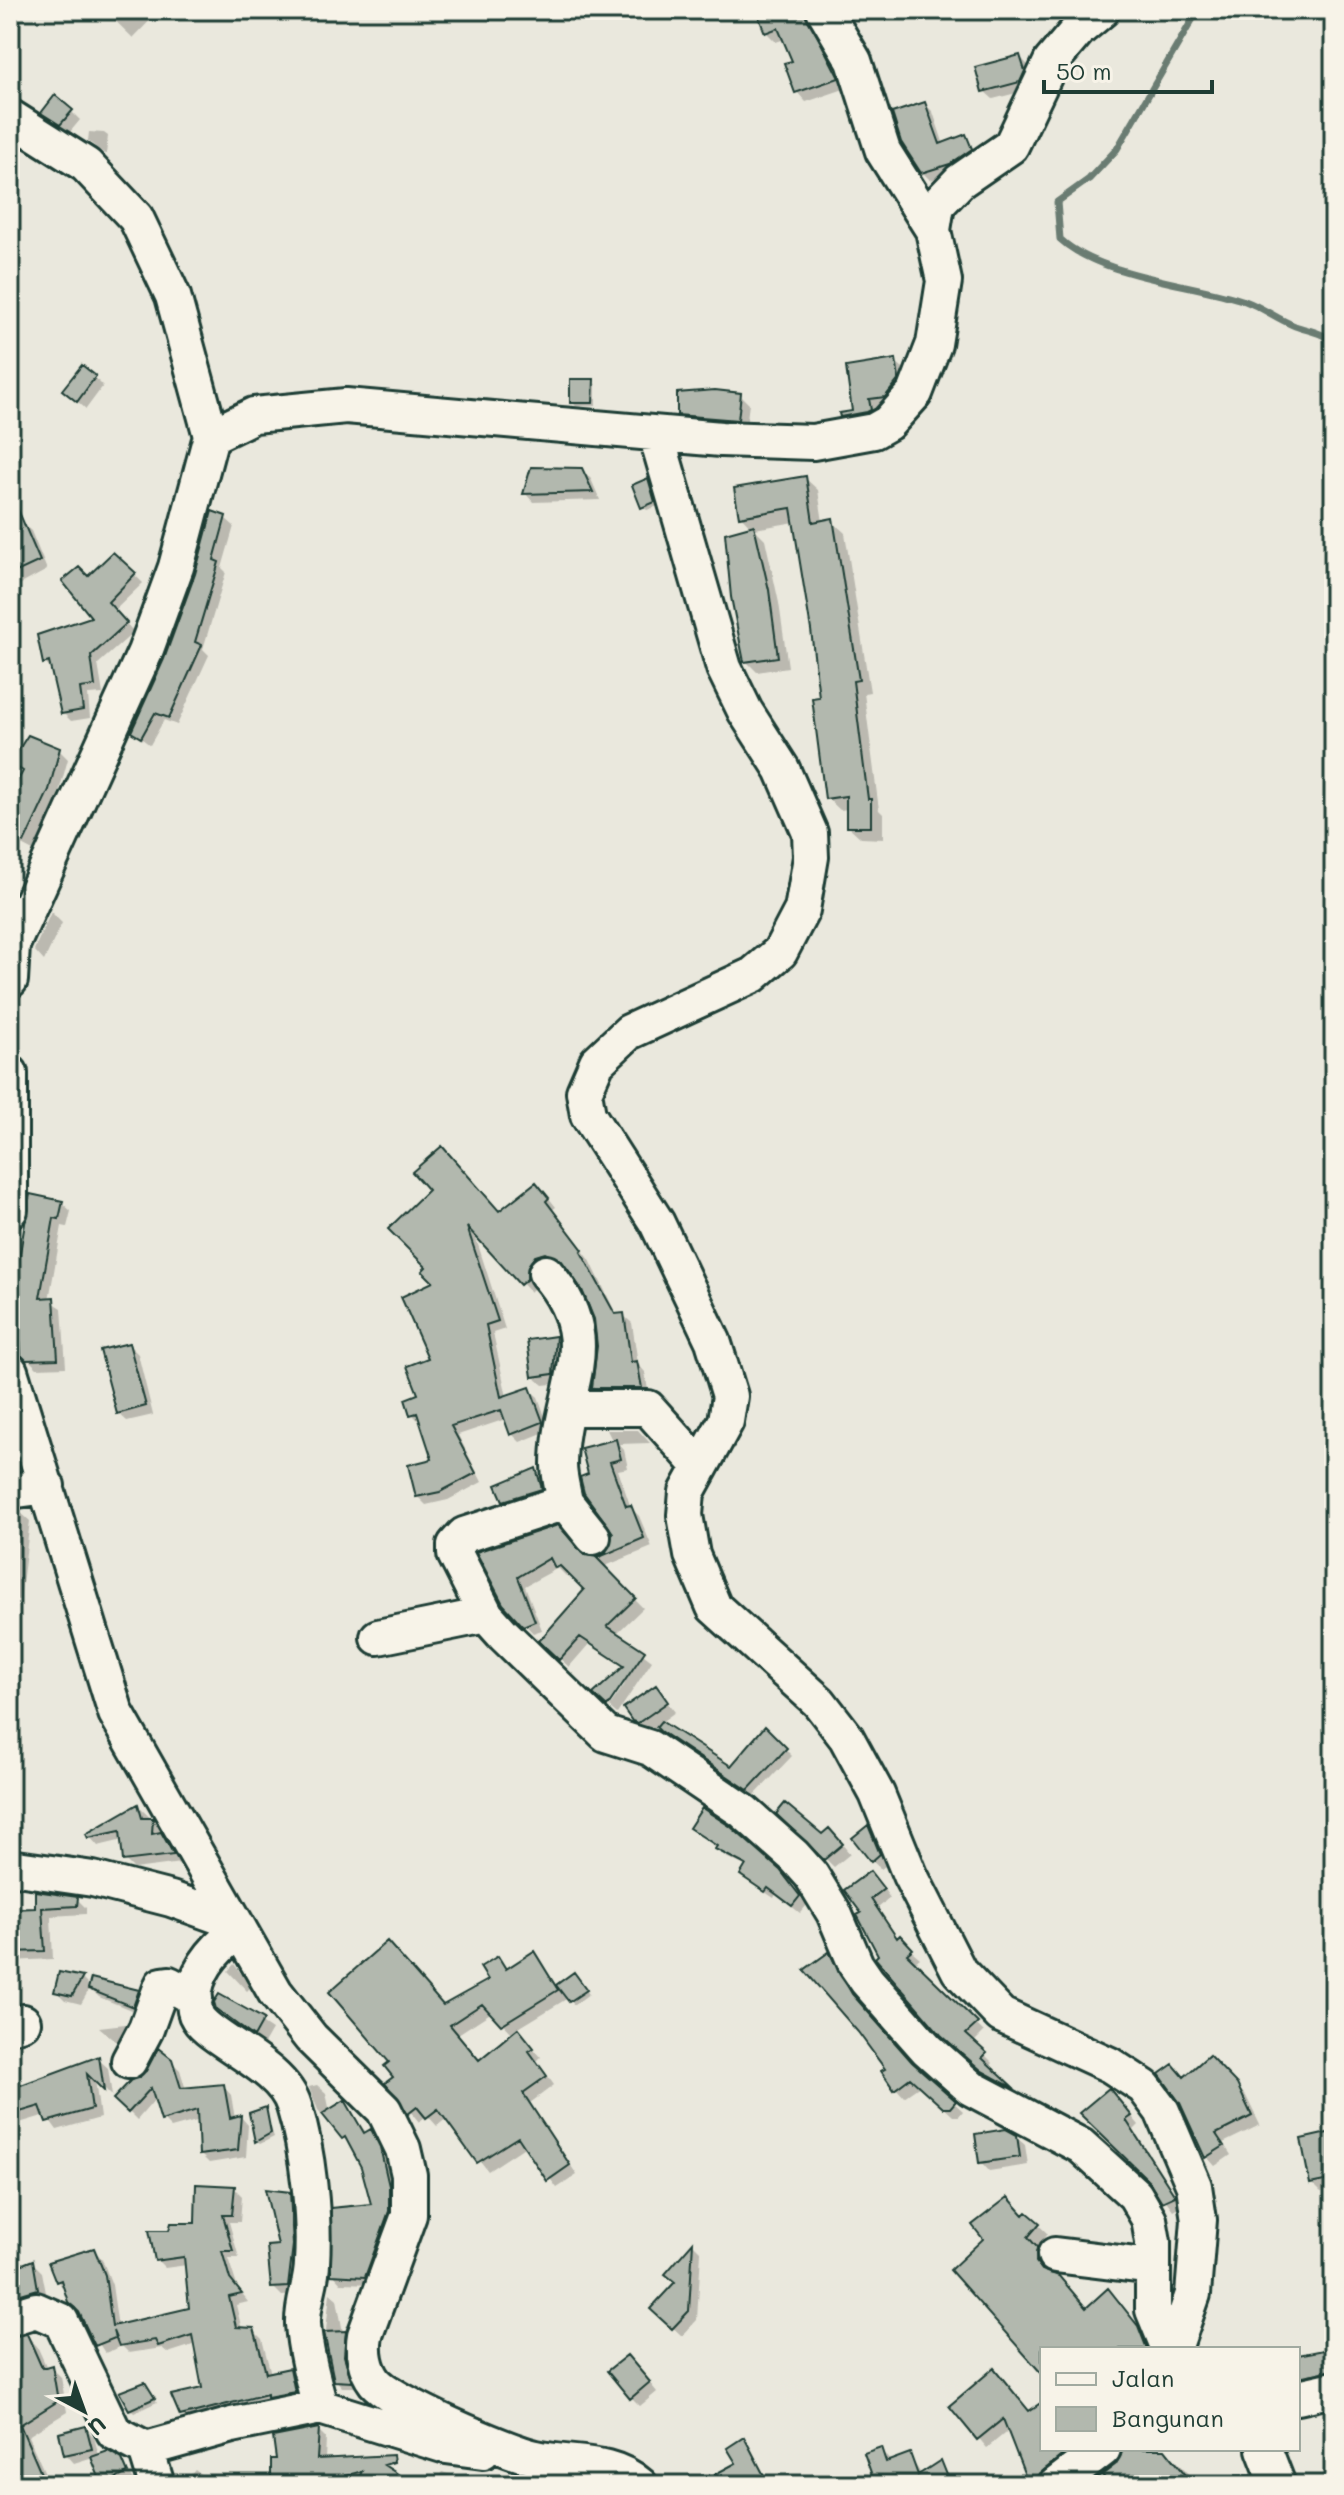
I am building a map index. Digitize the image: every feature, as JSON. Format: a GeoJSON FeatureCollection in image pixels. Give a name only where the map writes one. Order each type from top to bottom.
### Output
{"type":"FeatureCollection","features":[{"type":"Feature","properties":{"kind":"street"},"geometry":{"type":"LineString","coordinates":[[824,10],[854,61],[883,151],[933,230]]}},
{"type":"Feature","properties":{"kind":"street"},"geometry":{"type":"LineString","coordinates":[[211,436],[254,415],[346,406],[656,434],[813,442],[874,431],[888,423],[915,393],[934,344],[944,281],[933,230],[934,216],[943,198],[960,181],[1011,146],[1051,62],[1078,30],[1102,10]]}},
{"type":"Feature","properties":{"kind":"street"},"geometry":{"type":"LineString","coordinates":[[10,117],[86,165],[136,218],[173,296],[211,436],[176,567],[145,652],[11,945],[10,980]]}},
{"type":"Feature","properties":{"kind":"street"},"geometry":{"type":"LineString","coordinates":[[656,434],[724,668],[745,711],[782,769],[810,833],[811,857],[802,910],[780,952],[753,975],[629,1032],[597,1062],[584,1092],[588,1115],[657,1223],[713,1341],[725,1378],[730,1411],[700,1466],[685,1503],[692,1555],[714,1607],[819,1702],[846,1737],[877,1794],[910,1875],[959,1971],[1001,2015],[1110,2065],[1144,2087],[1162,2111],[1194,2186],[1199,2220],[1193,2294],[1172,2347]]}},
{"type":"Feature","properties":{"kind":"street"},"geometry":{"type":"LineString","coordinates":[[10,1073],[13,1120],[10,1210]]}},
{"type":"Feature","properties":{"kind":"street"},"geometry":{"type":"LineString","coordinates":[[546,1273],[569,1303],[578,1340],[559,1464],[565,1502],[593,1537]]}},
{"type":"Feature","properties":{"kind":"street"},"geometry":{"type":"LineString","coordinates":[[10,1371],[116,1713],[275,1992],[311,2038],[384,2110],[403,2149],[409,2175],[409,2215],[365,2335],[364,2355],[371,2375],[378,2385],[402,2401],[534,2458]]}},
{"type":"Feature","properties":{"kind":"street"},"geometry":{"type":"LineString","coordinates":[[568,1408],[653,1411],[700,1466]]}},
{"type":"Feature","properties":{"kind":"street"},"geometry":{"type":"LineString","coordinates":[[10,1491],[47,1486]]}},
{"type":"Feature","properties":{"kind":"street"},"geometry":{"type":"LineString","coordinates":[[565,1502],[464,1535],[457,1541],[455,1554],[486,1615],[606,1734],[650,1748],[743,1811],[794,1856],[811,1875],[834,1913],[862,1973],[927,2049],[971,2088],[1081,2146],[1126,2184],[1149,2219],[1153,2310],[1170,2347]]}},
{"type":"Feature","properties":{"kind":"street"},"geometry":{"type":"LineString","coordinates":[[378,1637],[486,1615]]}},
{"type":"Feature","properties":{"kind":"street"},"geometry":{"type":"LineString","coordinates":[[10,1867],[93,1879],[171,1899],[237,1926]]}},
{"type":"Feature","properties":{"kind":"street"},"geometry":{"type":"LineString","coordinates":[[237,1926],[210,1955],[199,1976],[195,1998],[201,2023],[269,2071],[284,2087],[295,2108],[304,2147],[312,2238],[313,2265],[303,2321],[309,2368],[320,2407]]}},
{"type":"Feature","properties":{"kind":"street"},"geometry":{"type":"LineString","coordinates":[[129,2061],[146,2029],[162,1985],[169,1984],[195,1998]]}},
{"type":"Feature","properties":{"kind":"street"},"geometry":{"type":"LineString","coordinates":[[1055,2255],[1153,2267]]}},
{"type":"Feature","properties":{"kind":"street"},"geometry":{"type":"LineString","coordinates":[[10,2318],[36,2310],[61,2321],[114,2432],[146,2449],[232,2425],[320,2407],[446,2446],[616,2469],[640,2485]]}},
{"type":"Feature","properties":{"kind":"street"},"geometry":{"type":"LineString","coordinates":[[1300,2397],[1334,2389]]}},
{"type":"Feature","properties":{"kind":"street"},"geometry":{"type":"LineString","coordinates":[[146,2449],[157,2485]]}},
{"type":"Feature","properties":{"kind":"street"},"geometry":{"type":"LineString","coordinates":[[1056,2485],[1100,2451]]}},
{"type":"Feature","properties":{"kind":"street"},"geometry":{"type":"LineString","coordinates":[[1265,2451],[1278,2485]]}},
{"type":"Feature","properties":{"kind":"building"},"geometry":{"type":"Polygon","coordinates":[[[756,10],[804,10],[839,78],[795,93],[784,63],[792,61],[778,28],[765,33],[756,10]]]}},
{"type":"Feature","properties":{"kind":"building"},"geometry":{"type":"Polygon","coordinates":[[[1020,55],[1025,71],[1020,82],[982,92],[975,67],[1020,55]]]}},
{"type":"Feature","properties":{"kind":"building"},"geometry":{"type":"Polygon","coordinates":[[[55,95],[73,110],[60,125],[41,113],[55,95]]]}},
{"type":"Feature","properties":{"kind":"building"},"geometry":{"type":"Polygon","coordinates":[[[925,102],[940,144],[966,134],[972,149],[950,164],[921,173],[901,142],[892,113],[925,102]]]}},
{"type":"Feature","properties":{"kind":"building"},"geometry":{"type":"Polygon","coordinates":[[[896,359],[899,379],[885,397],[869,399],[871,410],[867,412],[840,417],[839,413],[852,411],[846,367],[896,359]]]}},
{"type":"Feature","properties":{"kind":"building"},"geometry":{"type":"Polygon","coordinates":[[[82,365],[96,376],[77,402],[62,390],[82,365]]]}},
{"type":"Feature","properties":{"kind":"building"},"geometry":{"type":"Polygon","coordinates":[[[570,379],[594,379],[593,403],[570,403],[570,379]]]}},
{"type":"Feature","properties":{"kind":"building"},"geometry":{"type":"Polygon","coordinates":[[[715,390],[741,393],[738,420],[677,415],[677,393],[715,390]]]}},
{"type":"Feature","properties":{"kind":"building"},"geometry":{"type":"Polygon","coordinates":[[[531,467],[582,468],[593,492],[523,494],[531,467]]]}},
{"type":"Feature","properties":{"kind":"building"},"geometry":{"type":"Polygon","coordinates":[[[806,476],[813,522],[833,518],[859,680],[853,681],[868,799],[871,799],[871,827],[846,827],[846,796],[825,799],[812,698],[819,697],[791,508],[739,517],[734,488],[806,476]]]}},
{"type":"Feature","properties":{"kind":"building"},"geometry":{"type":"Polygon","coordinates":[[[648,478],[655,502],[641,508],[632,485],[648,478]]]}},
{"type":"Feature","properties":{"kind":"building"},"geometry":{"type":"Polygon","coordinates":[[[10,491],[40,561],[10,575],[10,491]]]}},
{"type":"Feature","properties":{"kind":"building"},"geometry":{"type":"Polygon","coordinates":[[[212,511],[226,516],[214,560],[219,562],[195,642],[202,645],[169,718],[155,713],[141,738],[131,732],[164,659],[195,574],[212,511]]]}},
{"type":"Feature","properties":{"kind":"building"},"geometry":{"type":"Polygon","coordinates":[[[754,525],[769,590],[778,657],[744,662],[731,597],[725,533],[754,525]]]}},
{"type":"Feature","properties":{"kind":"building"},"geometry":{"type":"Polygon","coordinates":[[[113,552],[136,573],[108,602],[127,623],[91,656],[95,686],[80,688],[83,710],[61,714],[49,662],[43,664],[37,635],[91,617],[62,581],[79,567],[88,576],[113,552]]]}},
{"type":"Feature","properties":{"kind":"building"},"geometry":{"type":"Polygon","coordinates":[[[28,735],[60,748],[49,790],[24,843],[10,836],[10,795],[23,771],[10,763],[28,735]]]}},
{"type":"Feature","properties":{"kind":"building"},"geometry":{"type":"Polygon","coordinates":[[[442,1146],[499,1211],[536,1182],[549,1198],[546,1201],[583,1250],[581,1252],[615,1314],[624,1313],[631,1362],[637,1361],[642,1388],[592,1388],[597,1346],[594,1319],[582,1290],[562,1261],[545,1253],[535,1256],[528,1266],[527,1279],[520,1285],[467,1227],[498,1321],[486,1325],[501,1397],[530,1387],[543,1422],[510,1435],[501,1410],[451,1426],[476,1473],[440,1492],[416,1497],[408,1465],[432,1459],[417,1413],[410,1415],[405,1399],[418,1394],[407,1366],[428,1358],[401,1297],[433,1282],[422,1271],[426,1267],[388,1229],[428,1190],[412,1172],[442,1146]]]}},
{"type":"Feature","properties":{"kind":"building"},"geometry":{"type":"Polygon","coordinates":[[[30,1194],[63,1201],[59,1219],[54,1218],[40,1298],[54,1297],[58,1359],[26,1360],[21,1355],[16,1276],[30,1194]]]}},
{"type":"Feature","properties":{"kind":"building"},"geometry":{"type":"Polygon","coordinates":[[[556,1336],[553,1374],[532,1377],[527,1340],[556,1336]]]}},
{"type":"Feature","properties":{"kind":"building"},"geometry":{"type":"Polygon","coordinates":[[[129,1343],[146,1406],[117,1414],[100,1350],[129,1343]]]}},
{"type":"Feature","properties":{"kind":"building"},"geometry":{"type":"Polygon","coordinates":[[[616,1439],[621,1459],[610,1462],[626,1506],[631,1505],[644,1538],[597,1558],[636,1598],[607,1626],[645,1651],[607,1707],[593,1694],[624,1666],[580,1637],[559,1660],[539,1641],[584,1590],[560,1566],[555,1568],[550,1558],[518,1577],[535,1621],[523,1626],[503,1604],[476,1552],[558,1525],[585,1555],[597,1557],[606,1552],[613,1533],[584,1493],[580,1477],[588,1474],[581,1448],[616,1439]]]}},
{"type":"Feature","properties":{"kind":"building"},"geometry":{"type":"Polygon","coordinates":[[[536,1468],[542,1489],[503,1501],[496,1485],[536,1468]]]}},
{"type":"Feature","properties":{"kind":"building"},"geometry":{"type":"Polygon","coordinates":[[[656,1685],[668,1702],[638,1723],[632,1721],[623,1708],[656,1685]]]}},
{"type":"Feature","properties":{"kind":"building"},"geometry":{"type":"Polygon","coordinates":[[[661,1721],[731,1766],[765,1726],[787,1748],[748,1790],[660,1731],[656,1727],[661,1721]]]}},
{"type":"Feature","properties":{"kind":"building"},"geometry":{"type":"Polygon","coordinates":[[[785,1803],[822,1834],[829,1828],[843,1844],[824,1860],[776,1814],[785,1803]]]}},
{"type":"Feature","properties":{"kind":"building"},"geometry":{"type":"Polygon","coordinates":[[[138,1804],[142,1818],[153,1818],[152,1834],[161,1832],[174,1855],[123,1861],[120,1831],[88,1838],[86,1834],[138,1804]]]}},
{"type":"Feature","properties":{"kind":"building"},"geometry":{"type":"Polygon","coordinates":[[[702,1808],[731,1827],[780,1870],[800,1896],[792,1906],[768,1888],[765,1892],[740,1875],[746,1865],[715,1849],[717,1846],[689,1828],[702,1808]]]}},
{"type":"Feature","properties":{"kind":"building"},"geometry":{"type":"Polygon","coordinates":[[[868,1825],[880,1854],[871,1862],[852,1838],[868,1825]]]}},
{"type":"Feature","properties":{"kind":"building"},"geometry":{"type":"Polygon","coordinates":[[[870,1871],[884,1889],[871,1899],[897,1938],[900,1935],[913,1949],[907,1954],[978,2023],[966,2034],[987,2053],[982,2058],[1015,2089],[982,2071],[941,2035],[875,1958],[878,1955],[857,1915],[861,1913],[844,1890],[870,1871]]]}},
{"type":"Feature","properties":{"kind":"building"},"geometry":{"type":"Polygon","coordinates":[[[35,1891],[78,1897],[77,1906],[42,1908],[45,1951],[10,1952],[10,1909],[35,1908],[35,1891]]]}},
{"type":"Feature","properties":{"kind":"building"},"geometry":{"type":"Polygon","coordinates":[[[387,1941],[443,2005],[488,1980],[480,1967],[498,1956],[506,1969],[534,1951],[558,1990],[501,2025],[482,2004],[450,2025],[479,2060],[518,2028],[534,2048],[529,2051],[547,2076],[523,2093],[570,2165],[547,2181],[518,2137],[477,2163],[438,2109],[426,2118],[417,2107],[408,2114],[385,2083],[393,2077],[384,2066],[389,2062],[329,1992],[387,1941]]]}},
{"type":"Feature","properties":{"kind":"building"},"geometry":{"type":"Polygon","coordinates":[[[829,1952],[852,1994],[912,2062],[956,2101],[950,2108],[943,2108],[910,2078],[894,2090],[881,2071],[885,2069],[858,2032],[804,1970],[829,1952]]]}},
{"type":"Feature","properties":{"kind":"building"},"geometry":{"type":"Polygon","coordinates":[[[59,1972],[83,1977],[72,1996],[54,1992],[59,1972]]]}},
{"type":"Feature","properties":{"kind":"building"},"geometry":{"type":"Polygon","coordinates":[[[574,1972],[587,1990],[569,2002],[556,1985],[574,1972]]]}},
{"type":"Feature","properties":{"kind":"building"},"geometry":{"type":"Polygon","coordinates":[[[91,1978],[139,1990],[133,2007],[88,1989],[91,1978]]]}},
{"type":"Feature","properties":{"kind":"building"},"geometry":{"type":"Polygon","coordinates":[[[219,1994],[264,2019],[254,2037],[216,2009],[214,2002],[219,1994]]]}},
{"type":"Feature","properties":{"kind":"building"},"geometry":{"type":"Polygon","coordinates":[[[158,2048],[172,2059],[181,2088],[224,2084],[230,2118],[241,2115],[238,2150],[199,2155],[197,2110],[161,2121],[151,2088],[128,2113],[113,2099],[130,2081],[146,2071],[158,2048]]]}},
{"type":"Feature","properties":{"kind":"building"},"geometry":{"type":"Polygon","coordinates":[[[1209,2055],[1237,2084],[1252,2116],[1216,2134],[1224,2146],[1205,2158],[1180,2103],[1159,2074],[1173,2064],[1184,2077],[1209,2055]]]}},
{"type":"Feature","properties":{"kind":"building"},"geometry":{"type":"Polygon","coordinates":[[[99,2056],[104,2091],[87,2074],[92,2109],[46,2122],[40,2106],[10,2115],[10,2089],[99,2056]]]}},
{"type":"Feature","properties":{"kind":"building"},"geometry":{"type":"Polygon","coordinates":[[[1109,2088],[1132,2116],[1126,2120],[1175,2196],[1162,2202],[1149,2181],[1079,2113],[1109,2088]]]}},
{"type":"Feature","properties":{"kind":"building"},"geometry":{"type":"Polygon","coordinates":[[[345,2100],[364,2133],[371,2129],[380,2147],[389,2186],[389,2211],[365,2277],[331,2275],[331,2208],[371,2204],[361,2167],[345,2137],[342,2139],[322,2114],[345,2100]]]}},
{"type":"Feature","properties":{"kind":"building"},"geometry":{"type":"Polygon","coordinates":[[[266,2107],[271,2133],[255,2142],[249,2113],[266,2107]]]}},
{"type":"Feature","properties":{"kind":"building"},"geometry":{"type":"Polygon","coordinates":[[[1006,2129],[1017,2135],[1020,2157],[979,2163],[975,2134],[1006,2129]]]}},
{"type":"Feature","properties":{"kind":"building"},"geometry":{"type":"Polygon","coordinates":[[[1332,2132],[1334,2179],[1310,2184],[1301,2139],[1332,2132]]]}},
{"type":"Feature","properties":{"kind":"building"},"geometry":{"type":"Polygon","coordinates":[[[196,2184],[235,2186],[232,2215],[223,2215],[233,2251],[222,2251],[230,2279],[242,2294],[229,2297],[236,2327],[254,2328],[266,2373],[290,2368],[295,2392],[267,2397],[267,2394],[180,2416],[171,2395],[202,2388],[192,2335],[158,2346],[155,2340],[119,2346],[113,2331],[115,2338],[95,2346],[79,2312],[68,2302],[61,2280],[56,2282],[48,2262],[94,2248],[105,2275],[112,2326],[189,2308],[184,2257],[155,2261],[149,2230],[169,2230],[171,2223],[195,2223],[196,2184]]]}},
{"type":"Feature","properties":{"kind":"building"},"geometry":{"type":"Polygon","coordinates":[[[265,2189],[290,2192],[293,2245],[288,2287],[271,2288],[267,2246],[278,2245],[265,2189]]]}},
{"type":"Feature","properties":{"kind":"building"},"geometry":{"type":"Polygon","coordinates":[[[1008,2197],[1024,2215],[1027,2212],[1040,2223],[1028,2237],[1037,2247],[1036,2262],[1042,2270],[1059,2276],[1086,2308],[1108,2288],[1138,2326],[1146,2347],[1040,2347],[1040,2372],[950,2270],[983,2239],[972,2225],[1008,2197]]]}},
{"type":"Feature","properties":{"kind":"building"},"geometry":{"type":"Polygon","coordinates":[[[693,2242],[689,2311],[672,2329],[650,2309],[675,2282],[665,2274],[693,2242]]]}},
{"type":"Feature","properties":{"kind":"building"},"geometry":{"type":"Polygon","coordinates":[[[33,2260],[38,2289],[14,2296],[10,2269],[33,2260]]]}},
{"type":"Feature","properties":{"kind":"building"},"geometry":{"type":"Polygon","coordinates":[[[346,2331],[344,2356],[352,2382],[334,2381],[324,2332],[346,2331]]]}},
{"type":"Feature","properties":{"kind":"building"},"geometry":{"type":"Polygon","coordinates":[[[27,2334],[42,2368],[52,2365],[58,2401],[20,2425],[46,2485],[23,2485],[10,2458],[10,2337],[27,2334]]]}},
{"type":"Feature","properties":{"kind":"building"},"geometry":{"type":"Polygon","coordinates":[[[1334,2348],[1334,2370],[1300,2377],[1300,2355],[1334,2348]]]}},
{"type":"Feature","properties":{"kind":"building"},"geometry":{"type":"Polygon","coordinates":[[[627,2355],[650,2382],[630,2399],[607,2371],[627,2355]]]}},
{"type":"Feature","properties":{"kind":"building"},"geometry":{"type":"Polygon","coordinates":[[[994,2368],[1029,2411],[1040,2403],[1040,2451],[1068,2451],[1028,2483],[1003,2419],[977,2440],[949,2406],[994,2368]]]}},
{"type":"Feature","properties":{"kind":"building"},"geometry":{"type":"Polygon","coordinates":[[[145,2382],[155,2398],[129,2410],[119,2392],[145,2382]]]}},
{"type":"Feature","properties":{"kind":"building"},"geometry":{"type":"Polygon","coordinates":[[[86,2426],[92,2449],[64,2455],[59,2433],[86,2426]]]}},
{"type":"Feature","properties":{"kind":"building"},"geometry":{"type":"Polygon","coordinates":[[[319,2428],[317,2459],[393,2455],[394,2462],[384,2465],[415,2485],[356,2485],[362,2471],[314,2485],[271,2485],[271,2459],[276,2459],[273,2437],[319,2428]]]}},
{"type":"Feature","properties":{"kind":"building"},"geometry":{"type":"Polygon","coordinates":[[[744,2437],[769,2485],[695,2485],[736,2463],[727,2448],[744,2437]]]}},
{"type":"Feature","properties":{"kind":"building"},"geometry":{"type":"Polygon","coordinates":[[[881,2447],[886,2462],[910,2453],[918,2475],[941,2460],[951,2485],[881,2485],[878,2479],[874,2481],[864,2453],[881,2447]]]}},
{"type":"Feature","properties":{"kind":"building"},"geometry":{"type":"Polygon","coordinates":[[[108,2451],[122,2459],[128,2473],[102,2485],[91,2457],[108,2451]]]}},
{"type":"Feature","properties":{"kind":"building"},"geometry":{"type":"Polygon","coordinates":[[[1122,2451],[1167,2451],[1194,2485],[1111,2485],[1102,2475],[1116,2464],[1122,2451]]]}},
{"type":"Feature","properties":{"kind":"waterway"},"geometry":{"type":"LineString","coordinates":[[1198,10],[1117,149],[1089,179],[1057,202],[1060,239],[1099,262],[1148,278],[1245,301],[1334,342]]}}]}
